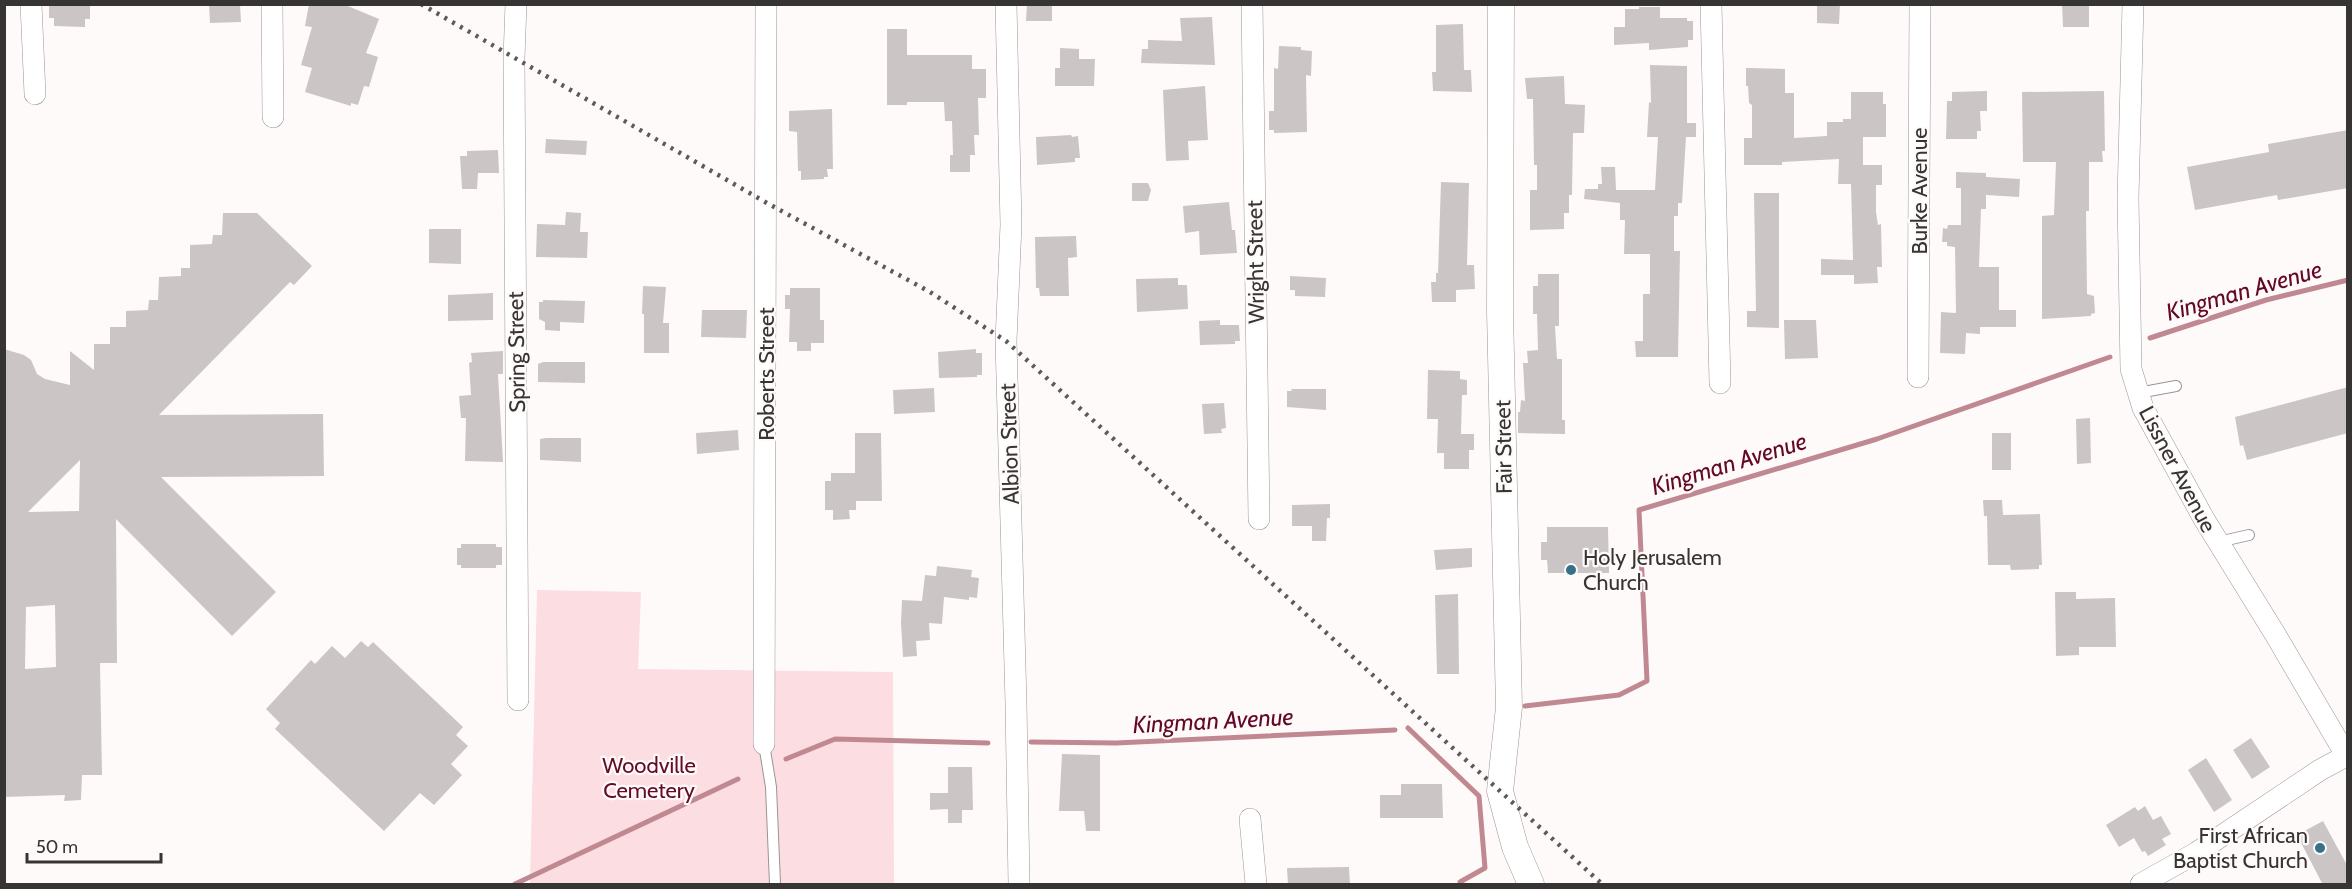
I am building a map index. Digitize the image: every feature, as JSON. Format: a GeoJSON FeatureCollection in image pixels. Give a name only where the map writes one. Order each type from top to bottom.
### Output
{"type":"FeatureCollection","features":[{"type":"Feature","properties":{"kind":"street"},"geometry":{"type":"LineString","coordinates":[[31,4],[35,94]]}},
{"type":"Feature","properties":{"kind":"street"},"geometry":{"type":"LineString","coordinates":[[272,4],[273,117]]}},
{"type":"Feature","properties":{"kind":"street","name":"Spring Street"},"geometry":{"type":"LineString","coordinates":[[516,4],[514,70],[518,700]]}},
{"type":"Feature","properties":{"kind":"street","name":"Roberts Street"},"geometry":{"type":"LineString","coordinates":[[764,744],[766,4]]}},
{"type":"Feature","properties":{"kind":"street","name":"Albion Street"},"geometry":{"type":"LineString","coordinates":[[1006,4],[1011,225],[1006,341],[1016,703],[1018,885]]}},
{"type":"Feature","properties":{"kind":"street","name":"Wright Street"},"geometry":{"type":"LineString","coordinates":[[1252,4],[1258,519]]}},
{"type":"Feature","properties":{"kind":"street","name":"Fair Street"},"geometry":{"type":"LineString","coordinates":[[1501,4],[1500,311],[1509,707],[1500,791],[1515,847],[1531,885]]}},
{"type":"Feature","properties":{"kind":"street"},"geometry":{"type":"LineString","coordinates":[[1711,4],[1720,383]]}},
{"type":"Feature","properties":{"kind":"street","name":"Burke Avenue"},"geometry":{"type":"LineString","coordinates":[[1918,377],[1920,4]]}},
{"type":"Feature","properties":{"kind":"street","name":"Lissner Avenue"},"geometry":{"type":"LineString","coordinates":[[2133,4],[2128,198],[2131,369],[2143,408],[2218,542],[2347,755]]}},
{"type":"Feature","properties":{"kind":"street"},"geometry":{"type":"LineString","coordinates":[[2141,885],[2196,853],[2347,755]]}},
{"type":"Feature","properties":{"kind":"street"},"geometry":{"type":"LineString","coordinates":[[1250,819],[1256,885]]}},
{"type":"Feature","properties":{"kind":"lane"},"geometry":{"type":"LineString","coordinates":[[2138,393],[2176,386]]}},
{"type":"Feature","properties":{"kind":"lane"},"geometry":{"type":"LineString","coordinates":[[2218,542],[2249,535]]}},
{"type":"Feature","properties":{"kind":"lane"},"geometry":{"type":"LineString","coordinates":[[764,744],[771,787],[775,885]]}},
{"type":"Feature","properties":{"kind":"green space","name":"Woodville Cemetery"},"geometry":{"type":"Polygon","coordinates":[[[537,590],[641,592],[638,669],[893,672],[894,884],[530,884],[537,590]]]}},
{"type":"Feature","properties":{"kind":"building"},"geometry":{"type":"Polygon","coordinates":[[[209,4],[240,4],[241,22],[210,23],[209,4]]]}},
{"type":"Feature","properties":{"kind":"building"},"geometry":{"type":"Polygon","coordinates":[[[309,4],[343,4],[379,19],[366,53],[378,57],[369,87],[364,86],[358,105],[351,103],[351,106],[305,92],[312,68],[301,65],[312,27],[305,26],[309,4]]]}},
{"type":"Feature","properties":{"kind":"building"},"geometry":{"type":"Polygon","coordinates":[[[1027,4],[1052,4],[1052,21],[1026,21],[1027,4]]]}},
{"type":"Feature","properties":{"kind":"building"},"geometry":{"type":"Polygon","coordinates":[[[1817,4],[1840,4],[1839,24],[1817,23],[1817,4]]]}},
{"type":"Feature","properties":{"kind":"building"},"geometry":{"type":"Polygon","coordinates":[[[2062,4],[2089,4],[2089,27],[2063,27],[2062,4]]]}},
{"type":"Feature","properties":{"kind":"building"},"geometry":{"type":"Polygon","coordinates":[[[49,5],[90,6],[90,19],[85,19],[85,27],[54,26],[54,18],[49,18],[49,5]]]}},
{"type":"Feature","properties":{"kind":"building"},"geometry":{"type":"Polygon","coordinates":[[[1639,7],[1660,7],[1660,18],[1687,18],[1687,21],[1693,21],[1693,40],[1688,40],[1688,47],[1649,50],[1649,43],[1614,45],[1614,27],[1625,27],[1625,9],[1639,9],[1639,7]]]}},
{"type":"Feature","properties":{"kind":"building"},"geometry":{"type":"Polygon","coordinates":[[[1212,17],[1215,65],[1141,63],[1142,49],[1148,49],[1148,40],[1182,41],[1180,18],[1212,17]]]}},
{"type":"Feature","properties":{"kind":"building"},"geometry":{"type":"Polygon","coordinates":[[[1463,24],[1464,70],[1471,70],[1472,92],[1433,91],[1432,72],[1436,72],[1436,25],[1463,24]]]}},
{"type":"Feature","properties":{"kind":"building"},"geometry":{"type":"Polygon","coordinates":[[[887,29],[907,29],[907,55],[972,55],[972,69],[986,69],[986,98],[978,98],[979,135],[974,135],[975,155],[970,155],[970,172],[950,172],[950,155],[953,155],[952,121],[945,121],[944,102],[907,102],[907,105],[887,105],[887,29]]]}},
{"type":"Feature","properties":{"kind":"building"},"geometry":{"type":"Polygon","coordinates":[[[1279,46],[1301,47],[1301,50],[1312,51],[1311,76],[1306,75],[1307,132],[1274,133],[1274,130],[1269,130],[1269,111],[1274,111],[1274,68],[1278,69],[1279,46]]]}},
{"type":"Feature","properties":{"kind":"building"},"geometry":{"type":"Polygon","coordinates":[[[1060,48],[1079,49],[1079,59],[1095,59],[1094,86],[1055,86],[1055,68],[1060,68],[1060,48]]]}},
{"type":"Feature","properties":{"kind":"building"},"geometry":{"type":"Polygon","coordinates":[[[1650,65],[1687,66],[1687,123],[1696,123],[1696,137],[1686,137],[1682,203],[1678,203],[1678,216],[1674,216],[1674,251],[1680,251],[1678,357],[1636,357],[1635,341],[1643,341],[1643,294],[1650,294],[1650,254],[1624,254],[1625,220],[1620,220],[1620,203],[1584,199],[1585,189],[1598,189],[1598,184],[1602,184],[1601,167],[1615,167],[1616,190],[1655,190],[1658,137],[1647,137],[1649,102],[1651,103],[1650,65]]]}},
{"type":"Feature","properties":{"kind":"building"},"geometry":{"type":"Polygon","coordinates":[[[1746,68],[1785,69],[1785,93],[1794,93],[1794,138],[1827,136],[1827,122],[1843,122],[1843,119],[1851,119],[1851,92],[1883,92],[1883,104],[1886,104],[1886,137],[1863,137],[1863,165],[1882,165],[1882,185],[1876,185],[1876,212],[1878,225],[1881,224],[1882,267],[1877,267],[1878,283],[1854,284],[1854,275],[1821,275],[1821,259],[1853,260],[1851,184],[1838,184],[1839,159],[1782,162],[1782,165],[1744,165],[1744,138],[1752,138],[1752,105],[1749,103],[1748,86],[1746,86],[1746,68]]]}},
{"type":"Feature","properties":{"kind":"building"},"geometry":{"type":"Polygon","coordinates":[[[1564,76],[1565,104],[1585,105],[1584,133],[1573,133],[1572,195],[1569,195],[1569,213],[1564,213],[1564,229],[1530,230],[1530,190],[1537,190],[1537,165],[1534,165],[1533,99],[1527,99],[1525,78],[1564,76]]]}},
{"type":"Feature","properties":{"kind":"building"},"geometry":{"type":"Polygon","coordinates":[[[1205,86],[1208,140],[1188,141],[1189,160],[1166,161],[1163,90],[1205,86]]]}},
{"type":"Feature","properties":{"kind":"building"},"geometry":{"type":"Polygon","coordinates":[[[1987,91],[1987,111],[1980,111],[1981,131],[1977,131],[1977,139],[1946,139],[1947,101],[1952,101],[1952,92],[1987,91]]]}},
{"type":"Feature","properties":{"kind":"building"},"geometry":{"type":"Polygon","coordinates":[[[2104,91],[2105,151],[2102,151],[2103,162],[2089,162],[2089,211],[2086,211],[2087,294],[2094,296],[2095,313],[2091,316],[2042,319],[2042,216],[2054,215],[2056,162],[2023,162],[2022,92],[2104,91]]]}},
{"type":"Feature","properties":{"kind":"building"},"geometry":{"type":"Polygon","coordinates":[[[832,109],[833,169],[827,169],[828,177],[824,179],[801,180],[801,171],[798,171],[797,132],[789,131],[789,111],[832,109]]]}},
{"type":"Feature","properties":{"kind":"building"},"geometry":{"type":"Polygon","coordinates":[[[2348,130],[2348,188],[2278,200],[2277,195],[2195,210],[2187,167],[2269,152],[2268,144],[2348,130]]]}},
{"type":"Feature","properties":{"kind":"building"},"geometry":{"type":"Polygon","coordinates":[[[1071,135],[1072,137],[1078,136],[1080,158],[1075,158],[1075,162],[1037,165],[1036,137],[1071,135]]]}},
{"type":"Feature","properties":{"kind":"building"},"geometry":{"type":"Polygon","coordinates":[[[546,139],[587,141],[586,155],[545,153],[546,139]]]}},
{"type":"Feature","properties":{"kind":"building"},"geometry":{"type":"Polygon","coordinates":[[[498,150],[499,173],[478,173],[477,189],[462,189],[460,156],[467,156],[467,151],[498,150]]]}},
{"type":"Feature","properties":{"kind":"building"},"geometry":{"type":"Polygon","coordinates":[[[1956,172],[1986,173],[1986,177],[2020,179],[2019,197],[1986,195],[1986,209],[1981,209],[1979,267],[1999,267],[1999,310],[2016,310],[2016,327],[1980,327],[1980,334],[1966,333],[1965,354],[1940,353],[1941,312],[1956,313],[1955,247],[1947,246],[1947,242],[1942,242],[1943,228],[1947,229],[1948,225],[1961,225],[1961,188],[1956,188],[1956,172]]]}},
{"type":"Feature","properties":{"kind":"building"},"geometry":{"type":"Polygon","coordinates":[[[1441,182],[1469,183],[1467,265],[1474,265],[1475,289],[1456,290],[1456,302],[1432,302],[1431,282],[1436,282],[1436,273],[1438,273],[1441,182]]]}},
{"type":"Feature","properties":{"kind":"building"},"geometry":{"type":"Polygon","coordinates":[[[1132,183],[1148,183],[1151,190],[1148,201],[1132,201],[1132,183]]]}},
{"type":"Feature","properties":{"kind":"building"},"geometry":{"type":"Polygon","coordinates":[[[1754,193],[1779,193],[1779,328],[1747,327],[1747,311],[1756,311],[1754,193]]]}},
{"type":"Feature","properties":{"kind":"building"},"geometry":{"type":"Polygon","coordinates":[[[1229,202],[1237,253],[1200,255],[1199,231],[1185,233],[1183,206],[1229,202]]]}},
{"type":"Feature","properties":{"kind":"building"},"geometry":{"type":"Polygon","coordinates":[[[566,212],[581,213],[580,232],[588,232],[587,258],[536,257],[537,224],[565,225],[566,212]]]}},
{"type":"Feature","properties":{"kind":"building"},"geometry":{"type":"Polygon","coordinates":[[[223,213],[257,213],[312,266],[294,285],[290,282],[159,415],[323,414],[324,476],[161,477],[276,592],[232,636],[116,519],[117,663],[100,663],[102,775],[82,775],[81,800],[64,801],[65,795],[4,797],[4,349],[24,355],[31,360],[37,374],[45,379],[70,385],[70,351],[94,370],[94,344],[110,344],[110,327],[126,327],[126,311],[148,310],[149,300],[158,300],[159,277],[181,276],[181,268],[190,268],[190,245],[212,244],[213,235],[222,235],[223,213]],[[80,460],[28,512],[79,511],[80,460]],[[55,605],[26,607],[25,669],[56,667],[55,605]]]}},
{"type":"Feature","properties":{"kind":"building"},"geometry":{"type":"Polygon","coordinates":[[[429,229],[461,229],[461,264],[429,263],[429,229]]]}},
{"type":"Feature","properties":{"kind":"building"},"geometry":{"type":"Polygon","coordinates":[[[1076,236],[1077,257],[1068,258],[1069,296],[1040,296],[1039,288],[1036,288],[1035,237],[1076,236]]]}},
{"type":"Feature","properties":{"kind":"building"},"geometry":{"type":"Polygon","coordinates":[[[1538,274],[1559,274],[1559,326],[1555,326],[1557,359],[1562,359],[1562,420],[1565,420],[1565,434],[1518,433],[1518,412],[1520,412],[1521,400],[1525,401],[1523,363],[1528,363],[1527,351],[1538,350],[1537,314],[1533,314],[1533,286],[1538,286],[1538,274]]]}},
{"type":"Feature","properties":{"kind":"building"},"geometry":{"type":"Polygon","coordinates":[[[1290,276],[1326,278],[1325,297],[1295,296],[1295,290],[1290,290],[1290,276]]]}},
{"type":"Feature","properties":{"kind":"building"},"geometry":{"type":"Polygon","coordinates":[[[1178,278],[1178,285],[1187,285],[1188,309],[1137,312],[1136,279],[1178,278]]]}},
{"type":"Feature","properties":{"kind":"building"},"geometry":{"type":"Polygon","coordinates":[[[643,286],[666,287],[663,323],[669,323],[669,353],[644,353],[643,286]]]}},
{"type":"Feature","properties":{"kind":"building"},"geometry":{"type":"Polygon","coordinates":[[[790,288],[820,288],[820,320],[824,320],[824,343],[811,343],[811,351],[797,351],[797,342],[789,342],[790,309],[785,309],[785,295],[790,295],[790,288]]]}},
{"type":"Feature","properties":{"kind":"building"},"geometry":{"type":"Polygon","coordinates":[[[493,293],[493,320],[448,321],[448,295],[493,293]]]}},
{"type":"Feature","properties":{"kind":"building"},"geometry":{"type":"Polygon","coordinates":[[[543,300],[585,301],[584,323],[560,322],[560,331],[545,330],[545,322],[539,319],[539,302],[543,300]]]}},
{"type":"Feature","properties":{"kind":"building"},"geometry":{"type":"Polygon","coordinates":[[[702,310],[747,310],[746,338],[701,337],[702,310]]]}},
{"type":"Feature","properties":{"kind":"building"},"geometry":{"type":"Polygon","coordinates":[[[1220,320],[1220,325],[1239,325],[1240,341],[1235,341],[1235,344],[1200,345],[1199,321],[1220,320]]]}},
{"type":"Feature","properties":{"kind":"building"},"geometry":{"type":"Polygon","coordinates":[[[1784,320],[1816,320],[1818,358],[1785,359],[1784,320]]]}},
{"type":"Feature","properties":{"kind":"building"},"geometry":{"type":"Polygon","coordinates":[[[976,349],[976,353],[982,353],[982,375],[939,378],[938,352],[976,349]]]}},
{"type":"Feature","properties":{"kind":"building"},"geometry":{"type":"Polygon","coordinates":[[[503,351],[503,374],[498,374],[503,462],[465,461],[466,418],[461,418],[459,396],[471,395],[469,363],[472,362],[471,353],[503,351]]]}},
{"type":"Feature","properties":{"kind":"building"},"geometry":{"type":"Polygon","coordinates":[[[585,362],[585,383],[538,382],[538,364],[585,362]]]}},
{"type":"Feature","properties":{"kind":"building"},"geometry":{"type":"Polygon","coordinates":[[[1428,370],[1460,371],[1460,379],[1467,380],[1467,395],[1462,395],[1461,434],[1474,434],[1474,450],[1469,450],[1469,469],[1444,469],[1444,453],[1437,453],[1438,419],[1427,419],[1428,370]]]}},
{"type":"Feature","properties":{"kind":"building"},"geometry":{"type":"Polygon","coordinates":[[[2348,387],[2348,433],[2247,460],[2243,445],[2240,446],[2235,417],[2348,387]]]}},
{"type":"Feature","properties":{"kind":"building"},"geometry":{"type":"Polygon","coordinates":[[[934,388],[935,412],[894,414],[893,390],[934,388]]]}},
{"type":"Feature","properties":{"kind":"building"},"geometry":{"type":"Polygon","coordinates":[[[1291,389],[1326,389],[1326,410],[1287,407],[1287,391],[1292,391],[1291,389]]]}},
{"type":"Feature","properties":{"kind":"building"},"geometry":{"type":"Polygon","coordinates":[[[1224,403],[1226,428],[1221,429],[1222,433],[1204,434],[1202,404],[1224,403]]]}},
{"type":"Feature","properties":{"kind":"building"},"geometry":{"type":"Polygon","coordinates":[[[2090,418],[2091,463],[2077,464],[2076,419],[2090,418]]]}},
{"type":"Feature","properties":{"kind":"building"},"geometry":{"type":"Polygon","coordinates":[[[738,430],[739,450],[697,454],[696,433],[738,430]]]}},
{"type":"Feature","properties":{"kind":"building"},"geometry":{"type":"Polygon","coordinates":[[[855,433],[881,433],[882,501],[856,501],[856,510],[849,510],[850,519],[833,520],[833,510],[825,510],[825,481],[831,481],[831,473],[855,473],[855,433]]]}},
{"type":"Feature","properties":{"kind":"building"},"geometry":{"type":"Polygon","coordinates":[[[1992,433],[2011,433],[2011,470],[1992,470],[1992,433]]]}},
{"type":"Feature","properties":{"kind":"building"},"geometry":{"type":"Polygon","coordinates":[[[581,438],[581,462],[540,460],[540,439],[581,438]]]}},
{"type":"Feature","properties":{"kind":"building"},"geometry":{"type":"Polygon","coordinates":[[[1983,500],[2002,500],[2003,515],[2040,514],[2042,565],[2039,565],[2039,569],[2011,570],[2010,565],[1988,565],[1987,516],[1984,516],[1983,500]]]}},
{"type":"Feature","properties":{"kind":"building"},"geometry":{"type":"Polygon","coordinates":[[[1330,504],[1326,541],[1312,541],[1312,526],[1292,526],[1292,505],[1330,504]]]}},
{"type":"Feature","properties":{"kind":"building"},"geometry":{"type":"Polygon","coordinates":[[[1547,527],[1608,527],[1609,573],[1548,573],[1547,560],[1541,560],[1541,542],[1547,542],[1547,527]]]}},
{"type":"Feature","properties":{"kind":"building"},"geometry":{"type":"Polygon","coordinates":[[[461,544],[496,544],[496,547],[502,547],[502,565],[496,565],[496,568],[461,568],[461,565],[457,565],[457,548],[461,548],[461,544]]]}},
{"type":"Feature","properties":{"kind":"building"},"geometry":{"type":"Polygon","coordinates":[[[1472,548],[1472,567],[1436,570],[1434,550],[1472,548]]]}},
{"type":"Feature","properties":{"kind":"building"},"geometry":{"type":"Polygon","coordinates":[[[937,566],[972,570],[971,577],[979,578],[977,598],[969,597],[969,600],[944,597],[942,624],[929,623],[930,640],[916,641],[917,656],[903,657],[902,600],[922,601],[925,575],[936,576],[937,566]]]}},
{"type":"Feature","properties":{"kind":"building"},"geometry":{"type":"Polygon","coordinates":[[[2055,592],[2076,592],[2076,599],[2115,598],[2116,647],[2079,647],[2079,655],[2056,656],[2055,592]]]}},
{"type":"Feature","properties":{"kind":"building"},"geometry":{"type":"Polygon","coordinates":[[[1458,594],[1459,674],[1437,674],[1435,595],[1458,594]]]}},
{"type":"Feature","properties":{"kind":"building"},"geometry":{"type":"Polygon","coordinates":[[[361,641],[368,647],[373,642],[463,727],[456,735],[468,746],[451,764],[462,775],[434,805],[420,793],[384,831],[275,729],[280,723],[266,709],[311,660],[315,664],[332,646],[345,658],[361,641]]]}},
{"type":"Feature","properties":{"kind":"building"},"geometry":{"type":"Polygon","coordinates":[[[2251,738],[2270,767],[2252,779],[2233,750],[2251,738]]]}},
{"type":"Feature","properties":{"kind":"building"},"geometry":{"type":"Polygon","coordinates":[[[1062,754],[1100,755],[1100,831],[1086,831],[1084,811],[1059,811],[1062,754]]]}},
{"type":"Feature","properties":{"kind":"building"},"geometry":{"type":"Polygon","coordinates":[[[2206,758],[2232,800],[2214,812],[2188,770],[2206,758]]]}},
{"type":"Feature","properties":{"kind":"building"},"geometry":{"type":"Polygon","coordinates":[[[948,767],[972,767],[973,810],[962,810],[962,823],[948,823],[948,809],[930,810],[930,793],[948,793],[948,767]]]}},
{"type":"Feature","properties":{"kind":"building"},"geometry":{"type":"Polygon","coordinates":[[[1401,784],[1442,784],[1443,818],[1380,818],[1380,795],[1401,795],[1401,784]]]}},
{"type":"Feature","properties":{"kind":"building"},"geometry":{"type":"Polygon","coordinates":[[[2145,806],[2153,820],[2161,816],[2171,834],[2162,839],[2166,845],[2148,856],[2145,851],[2142,852],[2134,838],[2119,847],[2106,825],[2135,807],[2138,811],[2145,806]]]}},
{"type":"Feature","properties":{"kind":"building","name":"First African Baptist Church"},"geometry":{"type":"Polygon","coordinates":[[[2323,821],[2348,867],[2348,885],[2323,885],[2297,835],[2323,821]]]}},
{"type":"Feature","properties":{"kind":"building"},"geometry":{"type":"Polygon","coordinates":[[[1349,867],[1350,885],[1288,885],[1287,868],[1349,867]]]}},
{"type":"Feature","properties":{"kind":"waterway","name":"Kingman Avenue"},"geometry":{"type":"LineString","coordinates":[[2150,338],[2266,300],[2348,280]]}},
{"type":"Feature","properties":{"kind":"waterway","name":"Kingman Avenue"},"geometry":{"type":"LineString","coordinates":[[1525,706],[1619,695],[1647,681],[1639,510],[1877,439],[2110,357]]}},
{"type":"Feature","properties":{"kind":"waterway"},"geometry":{"type":"LineString","coordinates":[[1408,728],[1479,796],[1485,868],[1460,882],[1461,884]]}},
{"type":"Feature","properties":{"kind":"waterway","name":"Kingman Avenue"},"geometry":{"type":"LineString","coordinates":[[1031,742],[1116,743],[1395,730]]}},
{"type":"Feature","properties":{"kind":"waterway","name":"Kingman Avenue"},"geometry":{"type":"LineString","coordinates":[[786,759],[835,739],[988,743]]}},
{"type":"Feature","properties":{"kind":"waterway","name":"Kingman Avenue"},"geometry":{"type":"LineString","coordinates":[[515,884],[738,779]]}},
{"type":"Feature","properties":{"kind":"railway"},"geometry":{"type":"LineString","coordinates":[[421,4],[767,203],[930,292],[1006,341],[1602,884]]}},
{"type":"Feature","properties":{"kind":"place","name":"Holy Jerusalem Church"},"geometry":{"type":"Point","coordinates":[1571,570]}},
{"type":"Feature","properties":{"kind":"place","name":"First African Baptist Church"},"geometry":{"type":"Point","coordinates":[2320,848]}}]}
